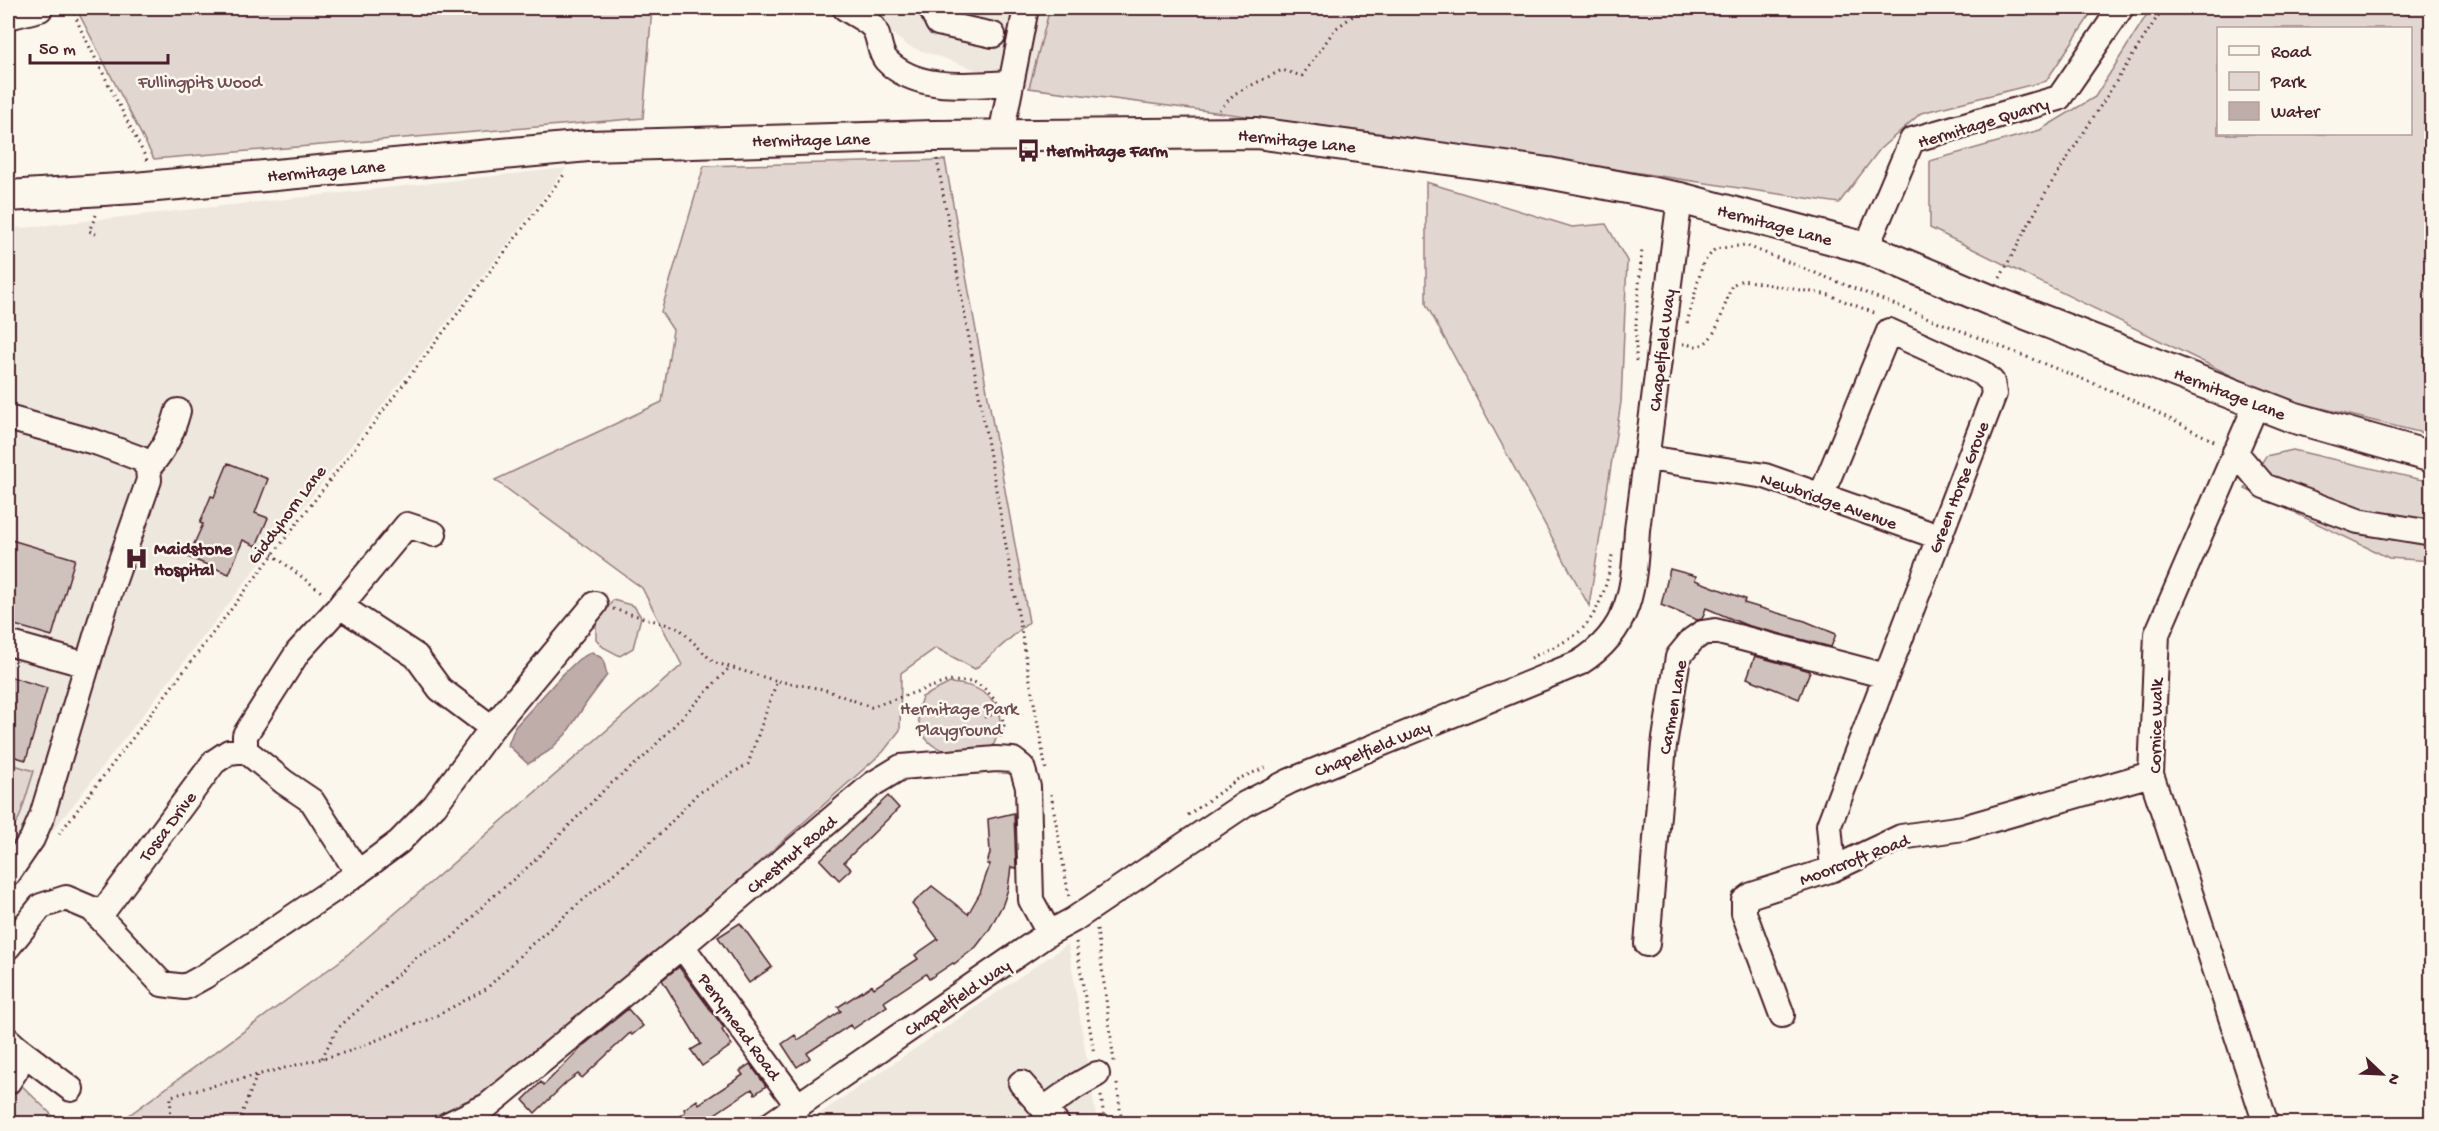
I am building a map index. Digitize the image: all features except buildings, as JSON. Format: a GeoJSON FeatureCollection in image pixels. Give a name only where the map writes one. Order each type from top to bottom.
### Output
{"type":"FeatureCollection","features":[{"type":"Feature","properties":{"kind":"main road","name":"Hermitage Lane"},"geometry":{"type":"LineString","coordinates":[[8,196],[159,185],[588,146],[933,136],[1256,133],[1501,167],[1680,198],[1866,248],[1990,300],[2292,417],[2432,458]]}},
{"type":"Feature","properties":{"kind":"street"},"geometry":{"type":"LineString","coordinates":[[845,8],[873,26],[883,57],[900,73],[930,82],[951,84],[1010,83]]}},
{"type":"Feature","properties":{"kind":"street"},"geometry":{"type":"LineString","coordinates":[[931,8],[938,23],[993,35]]}},
{"type":"Feature","properties":{"kind":"street"},"geometry":{"type":"LineString","coordinates":[[1001,135],[1026,8]]}},
{"type":"Feature","properties":{"kind":"street","name":"Hermitage Quarry"},"geometry":{"type":"LineString","coordinates":[[1866,248],[1912,140],[2060,98],[2121,8]]}},
{"type":"Feature","properties":{"kind":"street"},"geometry":{"type":"LineString","coordinates":[[8,17],[40,9]]}},
{"type":"Feature","properties":{"kind":"street","name":"Chapelfield Way"},"geometry":{"type":"LineString","coordinates":[[771,1124],[1049,933],[1085,922],[1245,804],[1268,791],[1579,663],[1593,654],[1618,624],[1634,584],[1637,530],[1680,198]]}},
{"type":"Feature","properties":{"kind":"street"},"geometry":{"type":"LineString","coordinates":[[1821,496],[1889,331]]}},
{"type":"Feature","properties":{"kind":"street","name":"Green Horse Grove"},"geometry":{"type":"LineString","coordinates":[[1833,869],[1829,825],[1994,394],[1992,382],[1982,373],[1889,331]]}},
{"type":"Feature","properties":{"kind":"street","name":"Cornice Walk"},"geometry":{"type":"LineString","coordinates":[[2257,403],[2157,634],[2151,774],[2265,1124]]}},
{"type":"Feature","properties":{"kind":"street"},"geometry":{"type":"LineString","coordinates":[[148,468],[159,456],[171,434],[178,411]]}},
{"type":"Feature","properties":{"kind":"street"},"geometry":{"type":"LineString","coordinates":[[9,423],[98,443],[141,459],[148,468],[148,480],[132,522],[42,816],[11,883]]}},
{"type":"Feature","properties":{"kind":"street"},"geometry":{"type":"LineString","coordinates":[[2235,452],[2264,486],[2358,521],[2432,533]]}},
{"type":"Feature","properties":{"kind":"street","name":"Newbridge Avenue"},"geometry":{"type":"LineString","coordinates":[[1647,458],[1765,476],[1939,537]]}},
{"type":"Feature","properties":{"kind":"street"},"geometry":{"type":"LineString","coordinates":[[358,873],[312,801],[284,782],[246,750],[245,735],[298,652],[340,606],[407,525],[434,534]]}},
{"type":"Feature","properties":{"kind":"street"},"geometry":{"type":"LineString","coordinates":[[8,947],[41,906],[66,898],[92,909],[162,984],[185,987],[205,976],[358,873],[399,842],[435,805],[492,728],[595,604]]}},
{"type":"Feature","properties":{"kind":"street"},"geometry":{"type":"LineString","coordinates":[[340,606],[416,656],[440,689],[492,728]]}},
{"type":"Feature","properties":{"kind":"street","name":"Carmen Lane"},"geometry":{"type":"LineString","coordinates":[[1647,944],[1664,745],[1678,657],[1692,640],[1702,633],[1715,631],[1886,676]]}},
{"type":"Feature","properties":{"kind":"street"},"geometry":{"type":"LineString","coordinates":[[8,643],[87,665]]}},
{"type":"Feature","properties":{"kind":"street","name":"Tosca Drive"},"geometry":{"type":"LineString","coordinates":[[99,917],[214,762],[229,752],[246,750]]}},
{"type":"Feature","properties":{"kind":"street","name":"Chestnut Road"},"geometry":{"type":"LineString","coordinates":[[449,1124],[487,1106],[682,946],[873,784],[901,767],[996,759],[1013,760],[1022,767],[1026,776],[1031,900],[1049,933]]}},
{"type":"Feature","properties":{"kind":"street","name":"Moorcroft Road"},"geometry":{"type":"LineString","coordinates":[[1782,1015],[1744,912],[1744,902],[1752,895],[1833,869],[1902,837],[1963,828],[2151,774]]}},
{"type":"Feature","properties":{"kind":"street","name":"Perrymead Road"},"geometry":{"type":"LineString","coordinates":[[682,946],[798,1106]]}},
{"type":"Feature","properties":{"kind":"street"},"geometry":{"type":"LineString","coordinates":[[8,1082],[16,1070],[12,1044]]}},
{"type":"Feature","properties":{"kind":"street"},"geometry":{"type":"LineString","coordinates":[[12,1044],[71,1089]]}},
{"type":"Feature","properties":{"kind":"street"},"geometry":{"type":"LineString","coordinates":[[1021,1083],[1050,1116],[1076,1086],[1109,1072]]}},
{"type":"Feature","properties":{"kind":"path"},"geometry":{"type":"LineString","coordinates":[[72,8],[159,185]]}},
{"type":"Feature","properties":{"kind":"path"},"geometry":{"type":"LineString","coordinates":[[1210,132],[1213,117],[1234,94],[1282,70],[1302,76],[1335,29],[1364,8]]}},
{"type":"Feature","properties":{"kind":"path"},"geometry":{"type":"LineString","coordinates":[[1990,300],[2047,190],[2163,8]]}},
{"type":"Feature","properties":{"kind":"path"},"geometry":{"type":"LineString","coordinates":[[933,136],[1047,770]]}},
{"type":"Feature","properties":{"kind":"path","name":"Giddyhorn Lane"},"geometry":{"type":"LineString","coordinates":[[56,838],[546,195],[588,146]]}},
{"type":"Feature","properties":{"kind":"path"},"geometry":{"type":"LineString","coordinates":[[96,207],[96,217],[89,231],[96,234]]}},
{"type":"Feature","properties":{"kind":"path"},"geometry":{"type":"LineString","coordinates":[[1636,369],[1636,322],[1641,249]]}},
{"type":"Feature","properties":{"kind":"path"},"geometry":{"type":"LineString","coordinates":[[1681,344],[1698,346],[1707,342],[1713,335],[1732,285],[1742,280],[1829,295],[1848,301],[1878,314],[1889,331]]}},
{"type":"Feature","properties":{"kind":"path"},"geometry":{"type":"LineString","coordinates":[[1531,658],[1573,637],[1583,628],[1602,595],[1609,577],[1614,545]]}},
{"type":"Feature","properties":{"kind":"path"},"geometry":{"type":"LineString","coordinates":[[272,554],[340,606]]}},
{"type":"Feature","properties":{"kind":"path"},"geometry":{"type":"LineString","coordinates":[[595,604],[679,628],[713,662],[777,681],[823,689],[871,706],[949,681],[962,680],[984,688],[994,699],[1001,712],[1004,726],[994,749],[996,759]]}},
{"type":"Feature","properties":{"kind":"path"},"geometry":{"type":"LineString","coordinates":[[321,1059],[338,1029],[418,956],[451,939],[489,900],[529,866],[608,786],[643,758],[730,667]]}},
{"type":"Feature","properties":{"kind":"path"},"geometry":{"type":"LineString","coordinates":[[170,1124],[171,1096],[347,1052],[432,1018],[486,989],[532,944],[663,831],[697,794],[748,764],[777,681]]}},
{"type":"Feature","properties":{"kind":"path"},"geometry":{"type":"LineString","coordinates":[[984,717],[1001,712]]}},
{"type":"Feature","properties":{"kind":"path"},"geometry":{"type":"LineString","coordinates":[[1182,819],[1238,779],[1270,765]]}},
{"type":"Feature","properties":{"kind":"path"},"geometry":{"type":"LineString","coordinates":[[1051,794],[1070,899],[1079,892]]}},
{"type":"Feature","properties":{"kind":"path"},"geometry":{"type":"LineString","coordinates":[[8,901],[11,883]]}},
{"type":"Feature","properties":{"kind":"path"},"geometry":{"type":"LineString","coordinates":[[1085,922],[1109,1072],[1122,1124]]}},
{"type":"Feature","properties":{"kind":"path"},"geometry":{"type":"LineString","coordinates":[[1085,922],[1109,1072],[1105,1124]]}},
{"type":"Feature","properties":{"kind":"path"},"geometry":{"type":"LineString","coordinates":[[233,1124],[238,1121],[257,1075]]}},
{"type":"Feature","properties":{"kind":"shaded area"},"geometry":{"type":"Polygon","coordinates":[[[859,8],[1050,8],[1029,88],[908,46],[859,8]]]}},
{"type":"Feature","properties":{"kind":"shaded area","name":"Maidstone Hospital"},"geometry":{"type":"Polygon","coordinates":[[[566,168],[8,889],[8,226],[22,228],[566,168]]]}},
{"type":"Feature","properties":{"kind":"shaded area"},"geometry":{"type":"Polygon","coordinates":[[[1068,944],[1097,1123],[806,1123],[1068,944]]]}},
{"type":"Feature","properties":{"kind":"green space","name":"Fullingpits Wood"},"geometry":{"type":"Polygon","coordinates":[[[76,8],[652,8],[643,118],[154,159],[76,8]]]}},
{"type":"Feature","properties":{"kind":"green space"},"geometry":{"type":"Polygon","coordinates":[[[1050,8],[2095,8],[2046,81],[1921,113],[1880,149],[1839,203],[1362,131],[1029,88],[1050,8]]]}},
{"type":"Feature","properties":{"kind":"green space"},"geometry":{"type":"Polygon","coordinates":[[[2151,8],[2431,8],[2431,435],[2273,396],[1930,228],[1930,161],[2040,130],[2095,97],[2151,8]]]}},
{"type":"Feature","properties":{"kind":"green space"},"geometry":{"type":"Polygon","coordinates":[[[945,160],[1029,622],[975,669],[936,648],[901,673],[900,730],[883,752],[612,993],[479,1097],[417,1123],[117,1124],[340,961],[682,665],[642,588],[495,480],[662,402],[673,330],[661,312],[704,166],[945,160]]]}},
{"type":"Feature","properties":{"kind":"green space"},"geometry":{"type":"Polygon","coordinates":[[[1426,182],[1572,227],[1606,224],[1627,261],[1621,402],[1589,606],[1426,304],[1426,182]]]}},
{"type":"Feature","properties":{"kind":"green space"},"geometry":{"type":"Polygon","coordinates":[[[2293,450],[2431,482],[2431,561],[2389,558],[2245,489],[2266,456],[2293,450]]]}},
{"type":"Feature","properties":{"kind":"green space"},"geometry":{"type":"Polygon","coordinates":[[[613,600],[634,606],[641,617],[633,648],[620,656],[603,647],[596,639],[596,624],[613,600]]]}},
{"type":"Feature","properties":{"kind":"green space","name":"Hermitage Park Playground"},"geometry":{"type":"Polygon","coordinates":[[[950,683],[976,689],[991,698],[996,705],[1000,727],[992,750],[951,751],[941,749],[926,739],[918,716],[922,697],[950,683]]]}},
{"type":"Feature","properties":{"kind":"green space"},"geometry":{"type":"Polygon","coordinates":[[[8,763],[34,771],[20,816],[8,838],[8,763]]]}},
{"type":"Feature","properties":{"kind":"green space"},"geometry":{"type":"Polygon","coordinates":[[[8,1072],[55,1118],[62,1123],[8,1123],[8,1072]]]}},
{"type":"Feature","properties":{"kind":"water"},"geometry":{"type":"Polygon","coordinates":[[[592,652],[603,659],[607,675],[566,734],[549,751],[528,764],[508,745],[515,727],[561,676],[579,659],[592,652]]]}},
{"type":"Feature","properties":{"kind":"place","name":"Hermitage Farm"},"geometry":{"type":"Point","coordinates":[1028,150]}},
{"type":"Feature","properties":{"kind":"place","name":"Maidstone Hospital"},"geometry":{"type":"Point","coordinates":[136,558]}}]}
